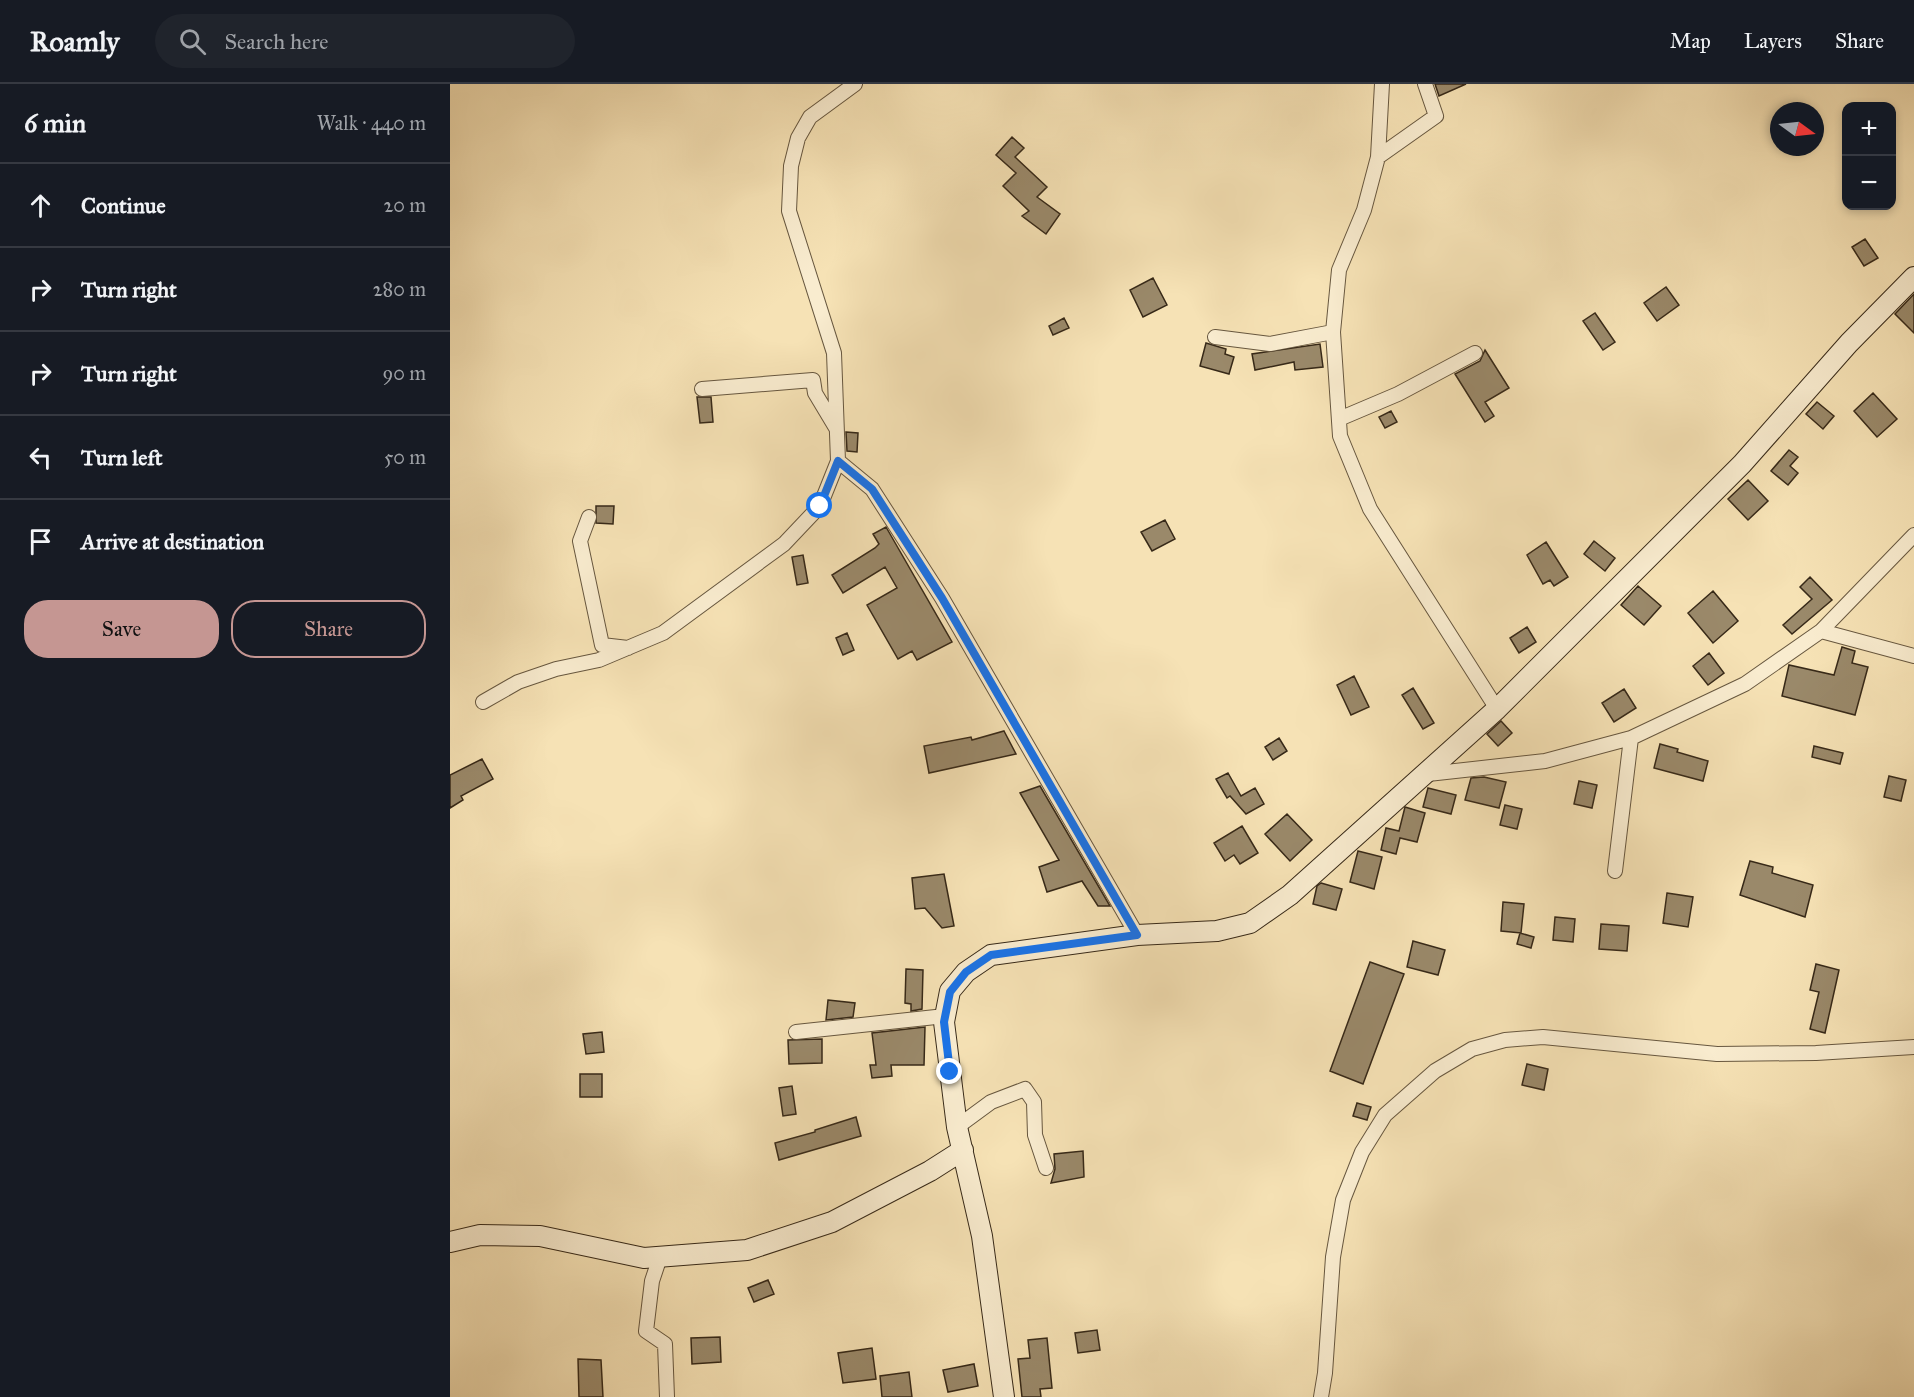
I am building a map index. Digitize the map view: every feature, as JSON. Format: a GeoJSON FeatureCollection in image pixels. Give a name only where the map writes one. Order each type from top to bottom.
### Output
{"type":"FeatureCollection","features":[{"type":"Feature","properties":{"kind":"street"},"geometry":{"type":"LineString","coordinates":[[483,702],[518,682],[630,649],[663,633],[721,593],[784,544],[820,506],[838,461],[834,353],[789,212],[790,166],[798,138],[810,117],[855,84]]}},
{"type":"Feature","properties":{"kind":"street"},"geometry":{"type":"LineString","coordinates":[[1382,84],[1378,156],[1364,210],[1339,270],[1333,332],[1340,436],[1370,509],[1497,709]]}},
{"type":"Feature","properties":{"kind":"street"},"geometry":{"type":"LineString","coordinates":[[1378,156],[1436,116],[1425,84]]}},
{"type":"Feature","properties":{"kind":"street"},"geometry":{"type":"LineString","coordinates":[[1004,1397],[982,1236],[957,1126],[945,1016],[950,992],[966,972],[991,955],[1137,935],[1217,931],[1250,923],[1290,895],[1428,774],[1497,709],[1742,464],[1849,343],[1914,277]]}},
{"type":"Feature","properties":{"kind":"street"},"geometry":{"type":"LineString","coordinates":[[1215,337],[1270,344],[1333,332]]}},
{"type":"Feature","properties":{"kind":"street"},"geometry":{"type":"LineString","coordinates":[[1339,419],[1398,394],[1475,353]]}},
{"type":"Feature","properties":{"kind":"street"},"geometry":{"type":"LineString","coordinates":[[702,389],[813,380],[815,393],[837,430]]}},
{"type":"Feature","properties":{"kind":"street"},"geometry":{"type":"LineString","coordinates":[[838,461],[872,489],[942,598],[1137,935]]}},
{"type":"Feature","properties":{"kind":"street"},"geometry":{"type":"LineString","coordinates":[[589,517],[580,541],[602,645],[630,649]]}},
{"type":"Feature","properties":{"kind":"street"},"geometry":{"type":"LineString","coordinates":[[1428,774],[1545,761],[1631,738],[1745,684],[1821,631],[1914,535]]}},
{"type":"Feature","properties":{"kind":"street"},"geometry":{"type":"LineString","coordinates":[[1821,631],[1914,656]]}},
{"type":"Feature","properties":{"kind":"street"},"geometry":{"type":"LineString","coordinates":[[1615,871],[1631,738]]}},
{"type":"Feature","properties":{"kind":"street"},"geometry":{"type":"LineString","coordinates":[[796,1032],[945,1016]]}},
{"type":"Feature","properties":{"kind":"street"},"geometry":{"type":"LineString","coordinates":[[1321,1397],[1325,1373],[1333,1257],[1344,1200],[1362,1152],[1385,1115],[1435,1071],[1472,1049],[1505,1040],[1543,1037],[1717,1054],[1816,1053],[1914,1047]]}},
{"type":"Feature","properties":{"kind":"street"},"geometry":{"type":"LineString","coordinates":[[957,1126],[991,1102],[1025,1089],[1034,1102],[1035,1135],[1046,1168]]}},
{"type":"Feature","properties":{"kind":"street"},"geometry":{"type":"LineString","coordinates":[[450,1242],[480,1235],[540,1236],[644,1258],[747,1250],[832,1222],[930,1171],[963,1150]]}},
{"type":"Feature","properties":{"kind":"street"},"geometry":{"type":"LineString","coordinates":[[660,1257],[652,1281],[646,1330],[665,1344],[667,1397]]}},
{"type":"Feature","properties":{"kind":"building"},"geometry":{"type":"Polygon","coordinates":[[[1435,84],[1466,84],[1439,96],[1435,84]]]}},
{"type":"Feature","properties":{"kind":"building"},"geometry":{"type":"Polygon","coordinates":[[[1012,137],[1024,148],[1015,157],[1047,187],[1037,197],[1060,214],[1046,234],[1022,216],[1029,211],[1003,186],[1016,173],[996,155],[1012,137]]]}},
{"type":"Feature","properties":{"kind":"building"},"geometry":{"type":"Polygon","coordinates":[[[1865,239],[1878,258],[1864,266],[1852,247],[1865,239]]]}},
{"type":"Feature","properties":{"kind":"building"},"geometry":{"type":"Polygon","coordinates":[[[1153,278],[1167,305],[1143,317],[1130,290],[1153,278]]]}},
{"type":"Feature","properties":{"kind":"building"},"geometry":{"type":"Polygon","coordinates":[[[1666,287],[1679,305],[1657,321],[1644,303],[1666,287]]]}},
{"type":"Feature","properties":{"kind":"building"},"geometry":{"type":"Polygon","coordinates":[[[1914,294],[1914,333],[1895,314],[1914,294]]]}},
{"type":"Feature","properties":{"kind":"building"},"geometry":{"type":"Polygon","coordinates":[[[1595,313],[1615,342],[1603,350],[1583,321],[1595,313]]]}},
{"type":"Feature","properties":{"kind":"building"},"geometry":{"type":"Polygon","coordinates":[[[1064,318],[1069,328],[1053,335],[1049,326],[1064,318]]]}},
{"type":"Feature","properties":{"kind":"building"},"geometry":{"type":"Polygon","coordinates":[[[1206,343],[1226,349],[1225,354],[1234,357],[1229,374],[1200,366],[1206,343]]]}},
{"type":"Feature","properties":{"kind":"building"},"geometry":{"type":"Polygon","coordinates":[[[1320,344],[1323,367],[1295,370],[1294,362],[1255,370],[1252,354],[1320,344]]]}},
{"type":"Feature","properties":{"kind":"building"},"geometry":{"type":"Polygon","coordinates":[[[1485,350],[1509,388],[1485,402],[1494,416],[1485,422],[1455,374],[1480,361],[1485,350]]]}},
{"type":"Feature","properties":{"kind":"building"},"geometry":{"type":"Polygon","coordinates":[[[1873,393],[1897,419],[1877,437],[1854,411],[1873,393]]]}},
{"type":"Feature","properties":{"kind":"building"},"geometry":{"type":"Polygon","coordinates":[[[697,397],[711,397],[713,422],[700,423],[697,397]]]}},
{"type":"Feature","properties":{"kind":"building"},"geometry":{"type":"Polygon","coordinates":[[[1817,402],[1834,416],[1823,429],[1806,414],[1817,402]]]}},
{"type":"Feature","properties":{"kind":"building"},"geometry":{"type":"Polygon","coordinates":[[[1391,411],[1397,422],[1385,428],[1379,417],[1391,411]]]}},
{"type":"Feature","properties":{"kind":"building"},"geometry":{"type":"Polygon","coordinates":[[[846,432],[858,433],[857,452],[847,451],[846,432]]]}},
{"type":"Feature","properties":{"kind":"building"},"geometry":{"type":"Polygon","coordinates":[[[1789,450],[1798,457],[1790,466],[1798,473],[1788,485],[1771,471],[1789,450]]]}},
{"type":"Feature","properties":{"kind":"building"},"geometry":{"type":"Polygon","coordinates":[[[1748,480],[1768,501],[1748,520],[1728,499],[1748,480]]]}},
{"type":"Feature","properties":{"kind":"building"},"geometry":{"type":"Polygon","coordinates":[[[596,506],[614,506],[613,524],[596,523],[596,506]]]}},
{"type":"Feature","properties":{"kind":"building"},"geometry":{"type":"Polygon","coordinates":[[[1165,520],[1175,539],[1152,551],[1141,532],[1165,520]]]}},
{"type":"Feature","properties":{"kind":"building"},"geometry":{"type":"Polygon","coordinates":[[[886,527],[952,642],[917,660],[912,651],[898,659],[867,605],[897,588],[885,567],[843,593],[832,575],[875,548],[879,544],[873,534],[886,527]]]}},
{"type":"Feature","properties":{"kind":"building"},"geometry":{"type":"Polygon","coordinates":[[[1594,541],[1615,558],[1605,571],[1584,554],[1594,541]]]}},
{"type":"Feature","properties":{"kind":"building"},"geometry":{"type":"Polygon","coordinates":[[[1546,542],[1568,577],[1554,586],[1550,580],[1543,584],[1527,555],[1546,542]]]}},
{"type":"Feature","properties":{"kind":"building"},"geometry":{"type":"Polygon","coordinates":[[[803,555],[808,583],[797,585],[792,557],[803,555]]]}},
{"type":"Feature","properties":{"kind":"building"},"geometry":{"type":"Polygon","coordinates":[[[1810,577],[1832,600],[1792,634],[1783,625],[1812,599],[1800,587],[1810,577]]]}},
{"type":"Feature","properties":{"kind":"building"},"geometry":{"type":"Polygon","coordinates":[[[1638,586],[1661,606],[1644,625],[1621,605],[1638,586]]]}},
{"type":"Feature","properties":{"kind":"building"},"geometry":{"type":"Polygon","coordinates":[[[1713,591],[1738,621],[1713,643],[1688,613],[1713,591]]]}},
{"type":"Feature","properties":{"kind":"building"},"geometry":{"type":"Polygon","coordinates":[[[1527,627],[1536,642],[1519,653],[1510,638],[1527,627]]]}},
{"type":"Feature","properties":{"kind":"building"},"geometry":{"type":"Polygon","coordinates":[[[847,633],[854,650],[843,655],[836,638],[847,633]]]}},
{"type":"Feature","properties":{"kind":"building"},"geometry":{"type":"Polygon","coordinates":[[[1842,647],[1855,651],[1852,663],[1868,667],[1855,715],[1782,696],[1789,665],[1834,675],[1842,647]]]}},
{"type":"Feature","properties":{"kind":"building"},"geometry":{"type":"Polygon","coordinates":[[[1709,653],[1724,673],[1708,685],[1693,666],[1709,653]]]}},
{"type":"Feature","properties":{"kind":"building"},"geometry":{"type":"Polygon","coordinates":[[[1354,676],[1369,707],[1351,715],[1337,685],[1354,676]]]}},
{"type":"Feature","properties":{"kind":"building"},"geometry":{"type":"Polygon","coordinates":[[[1413,688],[1434,723],[1423,729],[1402,695],[1413,688]]]}},
{"type":"Feature","properties":{"kind":"building"},"geometry":{"type":"Polygon","coordinates":[[[1624,689],[1636,708],[1614,722],[1602,703],[1624,689]]]}},
{"type":"Feature","properties":{"kind":"building"},"geometry":{"type":"Polygon","coordinates":[[[1501,721],[1512,733],[1498,746],[1487,734],[1501,721]]]}},
{"type":"Feature","properties":{"kind":"building"},"geometry":{"type":"Polygon","coordinates":[[[1004,731],[1016,754],[929,773],[924,746],[971,737],[972,740],[1004,731]]]}},
{"type":"Feature","properties":{"kind":"building"},"geometry":{"type":"Polygon","coordinates":[[[1279,738],[1287,751],[1273,760],[1265,747],[1279,738]]]}},
{"type":"Feature","properties":{"kind":"building"},"geometry":{"type":"Polygon","coordinates":[[[1660,744],[1678,749],[1677,752],[1708,761],[1703,781],[1654,768],[1660,744]]]}},
{"type":"Feature","properties":{"kind":"building"},"geometry":{"type":"Polygon","coordinates":[[[1814,746],[1843,753],[1840,764],[1812,757],[1814,746]]]}},
{"type":"Feature","properties":{"kind":"building"},"geometry":{"type":"Polygon","coordinates":[[[482,759],[493,779],[461,796],[463,800],[450,808],[450,775],[482,759]]]}},
{"type":"Feature","properties":{"kind":"building"},"geometry":{"type":"Polygon","coordinates":[[[1228,773],[1241,796],[1255,788],[1264,804],[1246,814],[1230,796],[1227,798],[1216,779],[1228,773]]]}},
{"type":"Feature","properties":{"kind":"building"},"geometry":{"type":"Polygon","coordinates":[[[1889,776],[1906,780],[1901,801],[1884,797],[1889,776]]]}},
{"type":"Feature","properties":{"kind":"building"},"geometry":{"type":"Polygon","coordinates":[[[1484,777],[1506,782],[1499,808],[1465,800],[1471,778],[1484,777]]]}},
{"type":"Feature","properties":{"kind":"building"},"geometry":{"type":"Polygon","coordinates":[[[1579,781],[1597,785],[1592,808],[1574,804],[1579,781]]]}},
{"type":"Feature","properties":{"kind":"building"},"geometry":{"type":"Polygon","coordinates":[[[1040,786],[1110,906],[1098,906],[1082,881],[1047,892],[1039,867],[1059,860],[1020,793],[1040,786]]]}},
{"type":"Feature","properties":{"kind":"building"},"geometry":{"type":"Polygon","coordinates":[[[1428,788],[1456,795],[1451,814],[1423,807],[1428,788]]]}},
{"type":"Feature","properties":{"kind":"building"},"geometry":{"type":"Polygon","coordinates":[[[1505,805],[1522,809],[1517,829],[1500,825],[1505,805]]]}},
{"type":"Feature","properties":{"kind":"building"},"geometry":{"type":"Polygon","coordinates":[[[1405,807],[1425,813],[1417,842],[1400,838],[1396,854],[1381,850],[1386,828],[1399,831],[1405,807]]]}},
{"type":"Feature","properties":{"kind":"building"},"geometry":{"type":"Polygon","coordinates":[[[1287,814],[1312,840],[1290,861],[1265,834],[1287,814]]]}},
{"type":"Feature","properties":{"kind":"building"},"geometry":{"type":"Polygon","coordinates":[[[1242,826],[1258,853],[1240,864],[1234,855],[1225,861],[1214,843],[1242,826]]]}},
{"type":"Feature","properties":{"kind":"building"},"geometry":{"type":"Polygon","coordinates":[[[1358,851],[1382,857],[1374,889],[1350,882],[1358,851]]]}},
{"type":"Feature","properties":{"kind":"building"},"geometry":{"type":"Polygon","coordinates":[[[1750,861],[1773,867],[1772,873],[1813,885],[1805,917],[1740,895],[1750,861]]]}},
{"type":"Feature","properties":{"kind":"building"},"geometry":{"type":"Polygon","coordinates":[[[944,874],[954,926],[942,928],[925,908],[915,909],[912,878],[944,874]]]}},
{"type":"Feature","properties":{"kind":"building"},"geometry":{"type":"Polygon","coordinates":[[[1321,883],[1342,889],[1336,910],[1313,904],[1317,886],[1321,883]]]}},
{"type":"Feature","properties":{"kind":"building"},"geometry":{"type":"Polygon","coordinates":[[[1667,893],[1693,897],[1688,927],[1663,923],[1667,893]]]}},
{"type":"Feature","properties":{"kind":"building"},"geometry":{"type":"Polygon","coordinates":[[[1503,902],[1524,904],[1521,933],[1501,931],[1503,902]]]}},
{"type":"Feature","properties":{"kind":"building"},"geometry":{"type":"Polygon","coordinates":[[[1555,917],[1575,919],[1573,942],[1553,940],[1555,917]]]}},
{"type":"Feature","properties":{"kind":"building"},"geometry":{"type":"Polygon","coordinates":[[[1601,924],[1629,926],[1627,951],[1599,949],[1601,924]]]}},
{"type":"Feature","properties":{"kind":"building"},"geometry":{"type":"Polygon","coordinates":[[[1520,933],[1534,937],[1531,948],[1517,944],[1520,933]]]}},
{"type":"Feature","properties":{"kind":"building"},"geometry":{"type":"Polygon","coordinates":[[[1413,941],[1445,950],[1438,975],[1407,967],[1413,941]]]}},
{"type":"Feature","properties":{"kind":"building"},"geometry":{"type":"Polygon","coordinates":[[[1370,962],[1404,974],[1363,1084],[1330,1071],[1370,962]]]}},
{"type":"Feature","properties":{"kind":"building"},"geometry":{"type":"Polygon","coordinates":[[[1816,964],[1839,970],[1825,1033],[1810,1029],[1819,992],[1810,990],[1816,964]]]}},
{"type":"Feature","properties":{"kind":"building"},"geometry":{"type":"Polygon","coordinates":[[[906,969],[923,970],[922,1009],[911,1011],[911,1004],[905,1003],[906,969]]]}},
{"type":"Feature","properties":{"kind":"building"},"geometry":{"type":"Polygon","coordinates":[[[828,1000],[855,1003],[853,1017],[826,1020],[828,1000]]]}},
{"type":"Feature","properties":{"kind":"building"},"geometry":{"type":"Polygon","coordinates":[[[925,1027],[924,1065],[891,1065],[892,1076],[872,1078],[870,1065],[876,1065],[872,1033],[925,1027]]]}},
{"type":"Feature","properties":{"kind":"building"},"geometry":{"type":"Polygon","coordinates":[[[602,1032],[604,1052],[586,1054],[583,1034],[602,1032]]]}},
{"type":"Feature","properties":{"kind":"building"},"geometry":{"type":"Polygon","coordinates":[[[822,1039],[822,1063],[789,1064],[788,1040],[822,1039]]]}},
{"type":"Feature","properties":{"kind":"building"},"geometry":{"type":"Polygon","coordinates":[[[1527,1064],[1548,1069],[1544,1090],[1522,1085],[1527,1064]]]}},
{"type":"Feature","properties":{"kind":"building"},"geometry":{"type":"Polygon","coordinates":[[[580,1074],[602,1074],[602,1097],[580,1097],[580,1074]]]}},
{"type":"Feature","properties":{"kind":"building"},"geometry":{"type":"Polygon","coordinates":[[[792,1086],[796,1114],[783,1116],[779,1088],[792,1086]]]}},
{"type":"Feature","properties":{"kind":"building"},"geometry":{"type":"Polygon","coordinates":[[[1357,1103],[1371,1107],[1367,1120],[1353,1116],[1357,1103]]]}},
{"type":"Feature","properties":{"kind":"building"},"geometry":{"type":"Polygon","coordinates":[[[856,1117],[861,1136],[779,1160],[775,1143],[856,1117]]]}},
{"type":"Feature","properties":{"kind":"building"},"geometry":{"type":"Polygon","coordinates":[[[1083,1151],[1084,1177],[1051,1183],[1055,1169],[1054,1154],[1083,1151]]]}},
{"type":"Feature","properties":{"kind":"building"},"geometry":{"type":"Polygon","coordinates":[[[768,1280],[774,1294],[754,1302],[748,1288],[768,1280]]]}},
{"type":"Feature","properties":{"kind":"building"},"geometry":{"type":"Polygon","coordinates":[[[1097,1330],[1100,1350],[1078,1353],[1075,1333],[1097,1330]]]}},
{"type":"Feature","properties":{"kind":"building"},"geometry":{"type":"Polygon","coordinates":[[[720,1337],[721,1362],[692,1364],[691,1338],[720,1337]]]}},
{"type":"Feature","properties":{"kind":"building"},"geometry":{"type":"Polygon","coordinates":[[[1047,1338],[1052,1388],[1040,1389],[1041,1397],[1022,1397],[1018,1359],[1030,1358],[1028,1340],[1047,1338]]]}},
{"type":"Feature","properties":{"kind":"building"},"geometry":{"type":"Polygon","coordinates":[[[872,1348],[876,1379],[843,1383],[838,1353],[872,1348]]]}},
{"type":"Feature","properties":{"kind":"building"},"geometry":{"type":"Polygon","coordinates":[[[578,1359],[601,1360],[603,1397],[579,1397],[578,1359]]]}},
{"type":"Feature","properties":{"kind":"building"},"geometry":{"type":"Polygon","coordinates":[[[974,1364],[978,1386],[948,1392],[943,1370],[974,1364]]]}},
{"type":"Feature","properties":{"kind":"building"},"geometry":{"type":"Polygon","coordinates":[[[909,1372],[912,1397],[882,1397],[880,1376],[909,1372]]]}},
{"type":"Feature","properties":{"kind":"route"},"geometry":{"type":"LineString","coordinates":[[820,506],[838,461],[872,489],[942,598],[1137,935],[991,955],[966,972],[950,992],[944,1022],[950,1072]]}}]}
